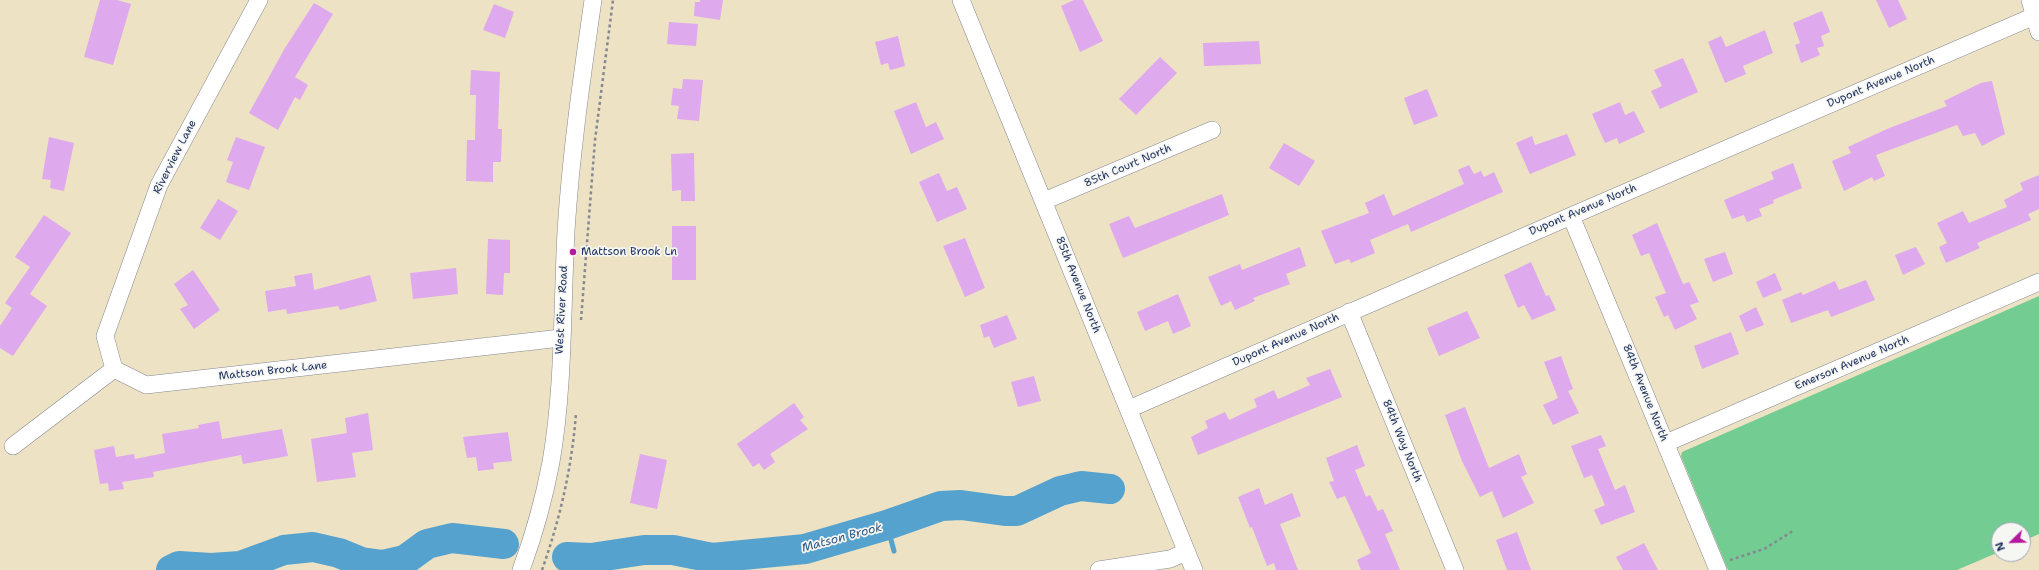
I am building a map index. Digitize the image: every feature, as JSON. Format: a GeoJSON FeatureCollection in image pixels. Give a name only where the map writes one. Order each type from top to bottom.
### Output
{"type":"FeatureCollection","features":[{"type":"Feature","properties":{"kind":"street","name":"Riverview Lane"},"geometry":{"type":"LineString","coordinates":[[114,369],[105,336],[159,184],[259,0]]}},
{"type":"Feature","properties":{"kind":"street","name":"West River Road"},"geometry":{"type":"LineString","coordinates":[[521,570],[543,499],[551,462],[557,411],[572,166],[593,0]]}},
{"type":"Feature","properties":{"kind":"street","name":"85th Avenue North"},"geometry":{"type":"LineString","coordinates":[[962,0],[1194,570]]}},
{"type":"Feature","properties":{"kind":"street","name":"Dupont Avenue North"},"geometry":{"type":"LineString","coordinates":[[1129,409],[1349,312],[2036,16]]}},
{"type":"Feature","properties":{"kind":"street","name":"85th Court North"},"geometry":{"type":"LineString","coordinates":[[1044,202],[1212,130]]}},
{"type":"Feature","properties":{"kind":"street","name":"84th Avenue North"},"geometry":{"type":"LineString","coordinates":[[1571,216],[1666,443],[1723,565]]}},
{"type":"Feature","properties":{"kind":"street","name":"Emerson Avenue North"},"geometry":{"type":"LineString","coordinates":[[1666,443],[2039,282]]}},
{"type":"Feature","properties":{"kind":"street","name":"84th Way North"},"geometry":{"type":"LineString","coordinates":[[1349,312],[1455,570]]}},
{"type":"Feature","properties":{"kind":"street","name":"Mattson Brook Lane"},"geometry":{"type":"LineString","coordinates":[[114,369],[146,385],[561,338]]}},
{"type":"Feature","properties":{"kind":"street"},"geometry":{"type":"LineString","coordinates":[[12,446],[114,369]]}},
{"type":"Feature","properties":{"kind":"street"},"geometry":{"type":"LineString","coordinates":[[1099,570],[1170,558],[1186,552]]}},
{"type":"Feature","properties":{"kind":"path"},"geometry":{"type":"LineString","coordinates":[[581,321],[595,140],[613,0]]}},
{"type":"Feature","properties":{"kind":"path"},"geometry":{"type":"LineString","coordinates":[[542,570],[566,486],[574,444],[576,412]]}},
{"type":"Feature","properties":{"kind":"path"},"geometry":{"type":"LineString","coordinates":[[1723,565],[1764,550],[1793,530]]}},
{"type":"Feature","properties":{"kind":"green space"},"geometry":{"type":"Polygon","coordinates":[[[2039,296],[2039,534],[2031,538],[2031,522],[1991,522],[1991,555],[1957,570],[1728,570],[1681,456],[1682,452],[2039,296]]]}},
{"type":"Feature","properties":{"kind":"building"},"geometry":{"type":"Polygon","coordinates":[[[100,0],[117,0],[131,4],[113,65],[84,57],[100,0]]]}},
{"type":"Feature","properties":{"kind":"building"},"geometry":{"type":"Polygon","coordinates":[[[700,0],[723,0],[720,20],[694,16],[695,2],[700,2],[700,0]]]}},
{"type":"Feature","properties":{"kind":"building"},"geometry":{"type":"Polygon","coordinates":[[[1074,0],[1083,0],[1103,41],[1080,52],[1061,6],[1074,0]]]}},
{"type":"Feature","properties":{"kind":"building"},"geometry":{"type":"Polygon","coordinates":[[[1876,0],[1898,0],[1907,19],[1889,28],[1876,0]]]}},
{"type":"Feature","properties":{"kind":"building"},"geometry":{"type":"Polygon","coordinates":[[[314,3],[333,14],[295,77],[308,85],[300,100],[295,97],[278,130],[249,113],[285,48],[314,3]]]}},
{"type":"Feature","properties":{"kind":"building"},"geometry":{"type":"Polygon","coordinates":[[[494,4],[514,12],[505,38],[483,30],[494,4]]]}},
{"type":"Feature","properties":{"kind":"building"},"geometry":{"type":"Polygon","coordinates":[[[1822,11],[1830,32],[1821,36],[1824,46],[1817,48],[1820,55],[1801,63],[1795,45],[1800,43],[1793,23],[1822,11]]]}},
{"type":"Feature","properties":{"kind":"building"},"geometry":{"type":"Polygon","coordinates":[[[669,22],[698,24],[696,46],[667,44],[669,22]]]}},
{"type":"Feature","properties":{"kind":"building"},"geometry":{"type":"Polygon","coordinates":[[[1765,30],[1773,53],[1743,66],[1746,74],[1725,83],[1708,42],[1721,36],[1726,47],[1765,30]]]}},
{"type":"Feature","properties":{"kind":"building"},"geometry":{"type":"Polygon","coordinates":[[[898,36],[905,66],[890,70],[888,63],[881,65],[875,42],[898,36]]]}},
{"type":"Feature","properties":{"kind":"building"},"geometry":{"type":"Polygon","coordinates":[[[1259,41],[1261,64],[1204,66],[1203,43],[1259,41]]]}},
{"type":"Feature","properties":{"kind":"building"},"geometry":{"type":"Polygon","coordinates":[[[1160,57],[1177,73],[1136,115],[1119,99],[1160,57]]]}},
{"type":"Feature","properties":{"kind":"building"},"geometry":{"type":"Polygon","coordinates":[[[1683,58],[1698,92],[1660,109],[1651,91],[1662,86],[1654,70],[1683,58]]]}},
{"type":"Feature","properties":{"kind":"building"},"geometry":{"type":"Polygon","coordinates":[[[471,70],[500,72],[498,129],[502,129],[501,162],[493,162],[493,182],[466,181],[467,140],[475,140],[476,95],[470,95],[471,70]]]}},
{"type":"Feature","properties":{"kind":"building"},"geometry":{"type":"Polygon","coordinates":[[[683,79],[703,80],[699,121],[677,119],[679,106],[671,105],[673,88],[682,89],[683,79]]]}},
{"type":"Feature","properties":{"kind":"building"},"geometry":{"type":"Polygon","coordinates":[[[1992,81],[2005,134],[1982,146],[1975,133],[1963,136],[1957,125],[1876,155],[1885,176],[1874,181],[1872,177],[1844,191],[1832,161],[1851,153],[1848,147],[1887,129],[1947,106],[1944,101],[1981,83],[1992,81]]]}},
{"type":"Feature","properties":{"kind":"building"},"geometry":{"type":"Polygon","coordinates":[[[1427,89],[1438,116],[1414,125],[1404,98],[1427,89]]]}},
{"type":"Feature","properties":{"kind":"building"},"geometry":{"type":"Polygon","coordinates":[[[916,102],[926,127],[936,122],[944,139],[911,154],[894,111],[916,102]]]}},
{"type":"Feature","properties":{"kind":"building"},"geometry":{"type":"Polygon","coordinates":[[[1620,102],[1625,115],[1634,111],[1645,132],[1619,144],[1617,138],[1605,143],[1592,114],[1620,102]]]}},
{"type":"Feature","properties":{"kind":"building"},"geometry":{"type":"Polygon","coordinates":[[[1567,134],[1576,155],[1530,174],[1516,143],[1532,136],[1535,145],[1567,134]]]}},
{"type":"Feature","properties":{"kind":"building"},"geometry":{"type":"Polygon","coordinates":[[[49,137],[74,143],[64,191],[50,188],[51,180],[42,179],[49,137]]]}},
{"type":"Feature","properties":{"kind":"building"},"geometry":{"type":"Polygon","coordinates":[[[236,137],[265,147],[249,190],[226,182],[233,162],[227,160],[236,137]]]}},
{"type":"Feature","properties":{"kind":"building"},"geometry":{"type":"Polygon","coordinates":[[[1284,143],[1315,161],[1299,186],[1269,168],[1284,143]]]}},
{"type":"Feature","properties":{"kind":"building"},"geometry":{"type":"Polygon","coordinates":[[[694,153],[695,201],[681,201],[681,190],[672,191],[671,154],[694,153]]]}},
{"type":"Feature","properties":{"kind":"building"},"geometry":{"type":"Polygon","coordinates":[[[1793,163],[1802,188],[1773,200],[1774,203],[1759,209],[1762,216],[1747,222],[1744,215],[1732,219],[1724,200],[1774,179],[1771,172],[1793,163]]]}},
{"type":"Feature","properties":{"kind":"building"},"geometry":{"type":"Polygon","coordinates":[[[1469,165],[1474,174],[1481,171],[1484,177],[1494,172],[1503,192],[1411,232],[1408,224],[1370,240],[1375,253],[1351,263],[1349,259],[1335,264],[1321,231],[1369,213],[1365,203],[1384,194],[1393,216],[1464,184],[1458,170],[1469,165]]]}},
{"type":"Feature","properties":{"kind":"building"},"geometry":{"type":"Polygon","coordinates":[[[939,173],[947,191],[957,187],[967,209],[937,222],[919,182],[939,173]]]}},
{"type":"Feature","properties":{"kind":"building"},"geometry":{"type":"Polygon","coordinates":[[[2039,175],[2039,209],[2028,214],[2031,220],[1977,243],[1980,248],[1946,263],[1939,247],[1947,243],[1937,223],[1963,211],[1969,223],[2007,207],[2004,200],[2023,190],[2020,183],[2039,175]]]}},
{"type":"Feature","properties":{"kind":"building"},"geometry":{"type":"Polygon","coordinates":[[[1222,194],[1229,215],[1123,258],[1109,224],[1129,216],[1135,228],[1222,194]]]}},
{"type":"Feature","properties":{"kind":"building"},"geometry":{"type":"Polygon","coordinates":[[[218,199],[238,211],[220,240],[200,228],[218,199]]]}},
{"type":"Feature","properties":{"kind":"building"},"geometry":{"type":"Polygon","coordinates":[[[44,215],[71,233],[30,294],[47,306],[13,356],[0,348],[0,326],[12,308],[5,303],[30,267],[15,257],[44,215]]]}},
{"type":"Feature","properties":{"kind":"building"},"geometry":{"type":"Polygon","coordinates":[[[1657,223],[1683,284],[1689,282],[1699,302],[1690,305],[1697,319],[1675,330],[1668,315],[1664,317],[1655,297],[1666,293],[1649,253],[1641,256],[1632,235],[1657,223]]]}},
{"type":"Feature","properties":{"kind":"building"},"geometry":{"type":"Polygon","coordinates":[[[672,226],[696,226],[696,280],[672,280],[672,226]]]}},
{"type":"Feature","properties":{"kind":"building"},"geometry":{"type":"Polygon","coordinates":[[[965,238],[985,288],[965,297],[943,246],[965,238]]]}},
{"type":"Feature","properties":{"kind":"building"},"geometry":{"type":"Polygon","coordinates":[[[488,239],[510,240],[510,273],[504,273],[503,295],[486,294],[488,239]]]}},
{"type":"Feature","properties":{"kind":"building"},"geometry":{"type":"Polygon","coordinates":[[[1300,247],[1306,266],[1286,274],[1290,284],[1253,298],[1255,301],[1235,310],[1231,301],[1221,306],[1208,277],[1240,264],[1242,270],[1300,247]]]}},
{"type":"Feature","properties":{"kind":"building"},"geometry":{"type":"Polygon","coordinates":[[[1916,247],[1925,264],[1903,275],[1895,255],[1916,247]]]}},
{"type":"Feature","properties":{"kind":"building"},"geometry":{"type":"Polygon","coordinates":[[[1725,252],[1733,274],[1713,282],[1704,259],[1725,252]]]}},
{"type":"Feature","properties":{"kind":"building"},"geometry":{"type":"Polygon","coordinates":[[[1531,262],[1546,296],[1549,295],[1556,310],[1532,320],[1524,305],[1518,308],[1504,275],[1531,262]]]}},
{"type":"Feature","properties":{"kind":"building"},"geometry":{"type":"Polygon","coordinates":[[[456,268],[458,294],[413,299],[410,273],[456,268]]]}},
{"type":"Feature","properties":{"kind":"building"},"geometry":{"type":"Polygon","coordinates":[[[193,270],[220,310],[194,329],[180,309],[188,305],[174,284],[193,270]]]}},
{"type":"Feature","properties":{"kind":"building"},"geometry":{"type":"Polygon","coordinates":[[[312,273],[314,290],[370,275],[377,301],[340,310],[338,306],[287,314],[286,309],[268,312],[265,291],[296,286],[294,276],[312,273]]]}},
{"type":"Feature","properties":{"kind":"building"},"geometry":{"type":"Polygon","coordinates":[[[1775,273],[1782,290],[1763,298],[1756,282],[1775,273]]]}},
{"type":"Feature","properties":{"kind":"building"},"geometry":{"type":"Polygon","coordinates":[[[1866,280],[1875,300],[1831,317],[1828,310],[1791,323],[1782,300],[1801,292],[1803,295],[1835,281],[1839,290],[1866,280]]]}},
{"type":"Feature","properties":{"kind":"building"},"geometry":{"type":"Polygon","coordinates":[[[1178,294],[1191,326],[1173,334],[1168,321],[1145,331],[1137,312],[1178,294]]]}},
{"type":"Feature","properties":{"kind":"building"},"geometry":{"type":"Polygon","coordinates":[[[1756,307],[1764,325],[1746,332],[1739,316],[1756,307]]]}},
{"type":"Feature","properties":{"kind":"building"},"geometry":{"type":"Polygon","coordinates":[[[1467,311],[1480,338],[1439,356],[1427,328],[1467,311]]]}},
{"type":"Feature","properties":{"kind":"building"},"geometry":{"type":"Polygon","coordinates":[[[1007,315],[1017,339],[994,348],[989,336],[984,338],[980,325],[1007,315]]]}},
{"type":"Feature","properties":{"kind":"building"},"geometry":{"type":"Polygon","coordinates":[[[1731,332],[1739,354],[1702,369],[1694,346],[1731,332]]]}},
{"type":"Feature","properties":{"kind":"building"},"geometry":{"type":"Polygon","coordinates":[[[1561,356],[1573,389],[1568,391],[1579,413],[1553,425],[1543,405],[1558,398],[1544,362],[1561,356]]]}},
{"type":"Feature","properties":{"kind":"building"},"geometry":{"type":"Polygon","coordinates":[[[1330,369],[1342,397],[1198,455],[1191,437],[1208,428],[1205,421],[1225,412],[1229,420],[1257,407],[1254,399],[1274,390],[1278,399],[1310,385],[1306,378],[1330,369]]]}},
{"type":"Feature","properties":{"kind":"building"},"geometry":{"type":"Polygon","coordinates":[[[1034,376],[1041,401],[1018,407],[1011,382],[1034,376]]]}},
{"type":"Feature","properties":{"kind":"building"},"geometry":{"type":"Polygon","coordinates":[[[794,403],[804,417],[800,420],[808,429],[770,454],[775,462],[764,470],[759,463],[753,467],[737,444],[794,403]]]}},
{"type":"Feature","properties":{"kind":"building"},"geometry":{"type":"Polygon","coordinates":[[[1465,407],[1489,468],[1519,454],[1527,474],[1521,477],[1534,503],[1503,518],[1492,491],[1480,497],[1462,461],[1445,415],[1465,407]]]}},
{"type":"Feature","properties":{"kind":"building"},"geometry":{"type":"Polygon","coordinates":[[[368,413],[373,450],[352,453],[356,477],[317,482],[311,439],[347,433],[345,418],[368,413]]]}},
{"type":"Feature","properties":{"kind":"building"},"geometry":{"type":"Polygon","coordinates":[[[219,421],[222,439],[282,429],[288,456],[243,464],[241,455],[153,472],[154,477],[122,482],[124,489],[109,491],[108,483],[100,484],[94,450],[114,446],[116,457],[134,454],[135,459],[165,453],[162,434],[199,428],[198,425],[219,421]]]}},
{"type":"Feature","properties":{"kind":"building"},"geometry":{"type":"Polygon","coordinates":[[[508,432],[512,461],[493,463],[494,469],[478,471],[476,457],[467,458],[463,437],[508,432]]]}},
{"type":"Feature","properties":{"kind":"building"},"geometry":{"type":"Polygon","coordinates":[[[1601,435],[1606,446],[1598,449],[1615,490],[1625,485],[1635,512],[1601,525],[1594,510],[1605,505],[1592,475],[1584,478],[1571,446],[1601,435]]]}},
{"type":"Feature","properties":{"kind":"building"},"geometry":{"type":"Polygon","coordinates":[[[1357,445],[1365,466],[1355,470],[1366,497],[1370,495],[1378,511],[1383,509],[1393,531],[1385,534],[1400,570],[1361,570],[1357,560],[1371,553],[1345,496],[1337,499],[1329,482],[1334,481],[1326,458],[1357,445]]]}},
{"type":"Feature","properties":{"kind":"building"},"geometry":{"type":"Polygon","coordinates":[[[640,454],[667,460],[657,509],[630,503],[640,454]]]}},
{"type":"Feature","properties":{"kind":"building"},"geometry":{"type":"Polygon","coordinates":[[[1259,488],[1265,505],[1292,493],[1301,516],[1280,524],[1298,570],[1276,570],[1274,563],[1267,566],[1252,527],[1250,528],[1238,497],[1259,488]]]}},
{"type":"Feature","properties":{"kind":"building"},"geometry":{"type":"Polygon","coordinates":[[[1517,532],[1531,570],[1507,570],[1496,540],[1517,532]]]}},
{"type":"Feature","properties":{"kind":"building"},"geometry":{"type":"Polygon","coordinates":[[[1644,543],[1658,570],[1623,570],[1616,557],[1644,543]]]}},
{"type":"Feature","properties":{"kind":"waterway","name":"Matson Brook"},"geometry":{"type":"LineString","coordinates":[[567,557],[591,558],[644,550],[673,550],[712,558],[805,549],[887,525],[941,506],[961,505],[1005,511],[1017,511],[1060,491],[1081,486],[1110,489]]}},
{"type":"Feature","properties":{"kind":"waterway"},"geometry":{"type":"LineString","coordinates":[[887,525],[894,551]]}},
{"type":"Feature","properties":{"kind":"waterway","name":"Matson Brook"},"geometry":{"type":"LineString","coordinates":[[171,570],[179,566],[211,568],[240,566],[284,550],[313,547],[339,553],[361,562],[383,565],[405,560],[427,544],[452,538],[504,544]]}},
{"type":"Feature","properties":{"kind":"place","name":"Mattson Brook Ln"},"geometry":{"type":"Point","coordinates":[573,252]}}]}
